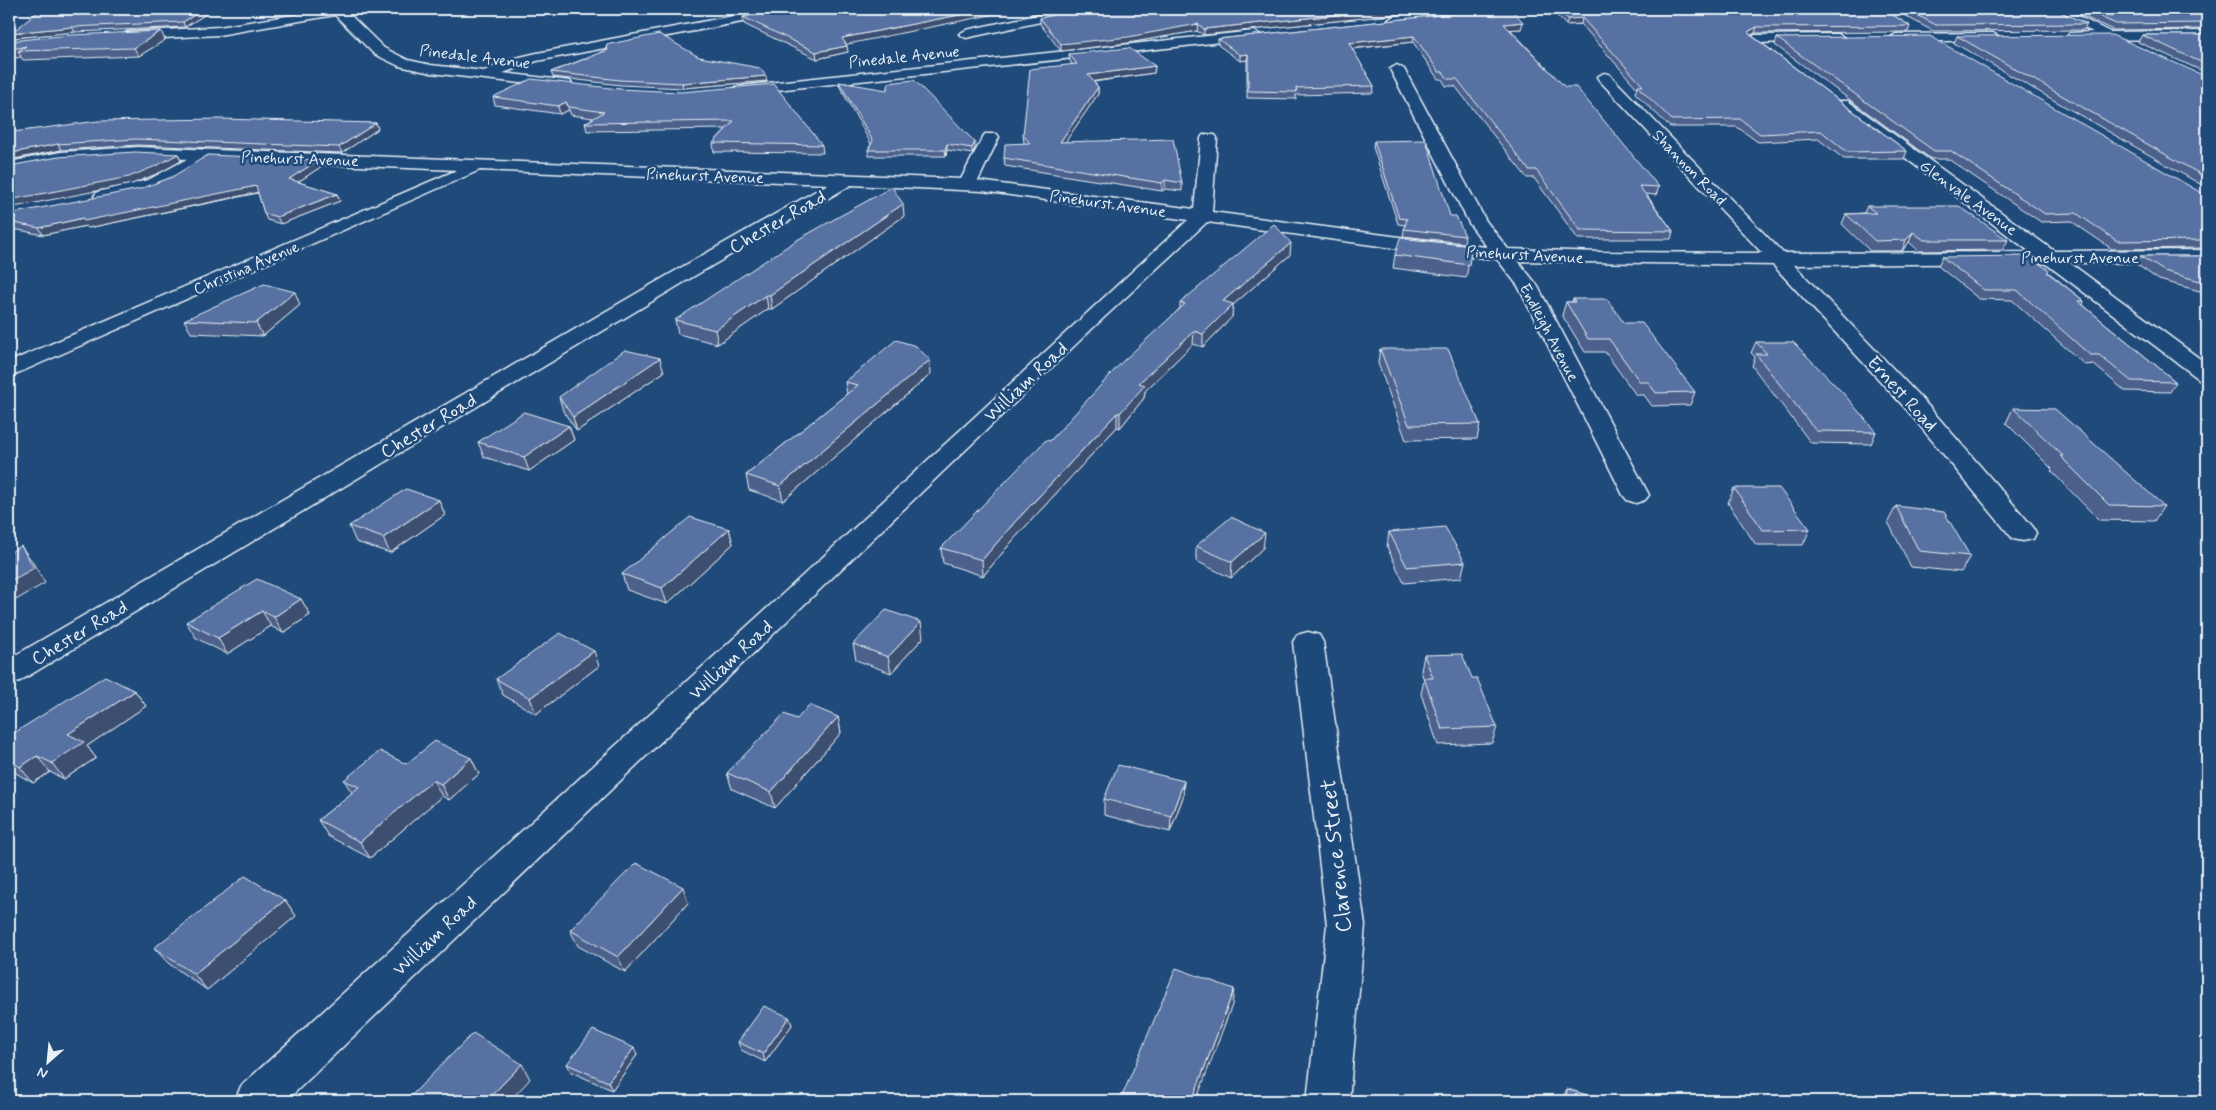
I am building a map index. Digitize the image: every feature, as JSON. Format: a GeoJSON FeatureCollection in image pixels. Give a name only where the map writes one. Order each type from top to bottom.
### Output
{"type":"FeatureCollection","features":[{"type":"Feature","properties":{"kind":"street"},"geometry":{"type":"LineString","coordinates":[[484,76],[516,62],[538,57],[789,9]]}},
{"type":"Feature","properties":{"kind":"street"},"geometry":{"type":"LineString","coordinates":[[966,34],[1082,9]]}},
{"type":"Feature","properties":{"kind":"street"},"geometry":{"type":"LineString","coordinates":[[1378,22],[1495,9]]}},
{"type":"Feature","properties":{"kind":"street"},"geometry":{"type":"LineString","coordinates":[[2053,9],[2138,47]]}},
{"type":"Feature","properties":{"kind":"street"},"geometry":{"type":"LineString","coordinates":[[115,37],[219,31],[337,10]]}},
{"type":"Feature","properties":{"kind":"street","name":"Pinedale Avenue"},"geometry":{"type":"LineString","coordinates":[[337,10],[372,45],[394,59],[418,67],[582,86]]}},
{"type":"Feature","properties":{"kind":"street"},"geometry":{"type":"LineString","coordinates":[[1904,22],[1958,53]]}},
{"type":"Feature","properties":{"kind":"street","name":"Pinedale Avenue"},"geometry":{"type":"LineString","coordinates":[[730,91],[1272,33]]}},
{"type":"Feature","properties":{"kind":"street"},"geometry":{"type":"LineString","coordinates":[[2065,36],[2207,35]]}},
{"type":"Feature","properties":{"kind":"street"},"geometry":{"type":"LineString","coordinates":[[1882,38],[2008,37]]}},
{"type":"Feature","properties":{"kind":"street"},"geometry":{"type":"LineString","coordinates":[[1779,57],[1755,39],[1852,38]]}},
{"type":"Feature","properties":{"kind":"street","name":"Endleigh Avenue"},"geometry":{"type":"LineString","coordinates":[[1398,69],[1478,223],[1527,285],[1636,495]]}},
{"type":"Feature","properties":{"kind":"street","name":"Shannon Road"},"geometry":{"type":"LineString","coordinates":[[1604,76],[1778,258]]}},
{"type":"Feature","properties":{"kind":"street","name":"Glenvale Avenue"},"geometry":{"type":"LineString","coordinates":[[1827,92],[2207,374]]}},
{"type":"Feature","properties":{"kind":"street"},"geometry":{"type":"LineString","coordinates":[[968,185],[991,137]]}},
{"type":"Feature","properties":{"kind":"street"},"geometry":{"type":"LineString","coordinates":[[1203,216],[1209,138]]}},
{"type":"Feature","properties":{"kind":"street","name":"Pinehurst Avenue"},"geometry":{"type":"LineString","coordinates":[[9,167],[61,157],[97,153],[138,152],[968,185],[1437,248],[1565,258],[2207,256]]}},
{"type":"Feature","properties":{"kind":"street"},"geometry":{"type":"LineString","coordinates":[[82,200],[137,190],[154,184],[207,155]]}},
{"type":"Feature","properties":{"kind":"street","name":"Christina Avenue"},"geometry":{"type":"LineString","coordinates":[[9,370],[483,166]]}},
{"type":"Feature","properties":{"kind":"street","name":"Chester Road"},"geometry":{"type":"LineString","coordinates":[[9,673],[672,281],[848,180]]}},
{"type":"Feature","properties":{"kind":"street","name":"William Road"},"geometry":{"type":"LineString","coordinates":[[256,1101],[1203,216]]}},
{"type":"Feature","properties":{"kind":"street","name":"Ernest Road"},"geometry":{"type":"LineString","coordinates":[[1778,258],[1914,405],[2022,533]]}},
{"type":"Feature","properties":{"kind":"street","name":"Clarence Street"},"geometry":{"type":"LineString","coordinates":[[1308,642],[1346,925],[1328,1101]]}},
{"type":"Feature","properties":{"kind":"building"},"geometry":{"type":"Polygon","coordinates":[[[42,9],[204,9],[183,22],[72,27],[11,33],[42,9]]]}},
{"type":"Feature","properties":{"kind":"building"},"geometry":{"type":"Polygon","coordinates":[[[788,9],[989,9],[842,38],[847,46],[816,52],[743,17],[788,9]]]}},
{"type":"Feature","properties":{"kind":"building"},"geometry":{"type":"Polygon","coordinates":[[[1082,9],[1392,9],[1204,29],[1198,24],[1128,37],[1061,44],[1040,18],[1082,9]]]}},
{"type":"Feature","properties":{"kind":"building"},"geometry":{"type":"Polygon","coordinates":[[[1496,9],[1511,9],[1523,22],[1504,24],[1565,87],[1576,87],[1659,187],[1639,186],[1673,231],[1580,230],[1536,170],[1529,170],[1457,79],[1448,79],[1443,72],[1439,72],[1414,36],[1349,43],[1374,86],[1296,88],[1297,92],[1248,91],[1248,54],[1240,55],[1218,39],[1496,9]]]}},
{"type":"Feature","properties":{"kind":"building"},"geometry":{"type":"Polygon","coordinates":[[[1557,9],[1895,9],[1892,10],[1893,15],[1910,26],[1757,27],[1749,31],[1749,34],[1907,151],[1847,152],[1821,131],[1760,134],[1740,119],[1672,120],[1637,86],[1643,86],[1582,18],[1568,19],[1557,9]]]}},
{"type":"Feature","properties":{"kind":"building"},"geometry":{"type":"Polygon","coordinates":[[[1905,9],[2054,9],[2087,24],[1936,25],[1905,9]]]}},
{"type":"Feature","properties":{"kind":"building"},"geometry":{"type":"Polygon","coordinates":[[[2083,9],[2207,9],[2207,23],[2116,24],[2083,9]]]}},
{"type":"Feature","properties":{"kind":"building"},"geometry":{"type":"Polygon","coordinates":[[[161,31],[134,48],[18,51],[26,46],[9,50],[9,41],[71,35],[161,31]]]}},
{"type":"Feature","properties":{"kind":"building"},"geometry":{"type":"Polygon","coordinates":[[[659,34],[699,57],[760,68],[766,76],[682,83],[620,80],[551,72],[608,50],[606,45],[659,34]]]}},
{"type":"Feature","properties":{"kind":"building"},"geometry":{"type":"Polygon","coordinates":[[[2112,35],[2207,77],[2207,178],[1957,36],[2112,35]]]}},
{"type":"Feature","properties":{"kind":"building"},"geometry":{"type":"Polygon","coordinates":[[[2142,35],[2207,35],[2207,65],[2142,35]]]}},
{"type":"Feature","properties":{"kind":"building"},"geometry":{"type":"Polygon","coordinates":[[[1930,36],[2207,195],[2207,240],[2117,241],[2076,213],[2045,214],[1951,151],[1934,151],[1777,38],[1930,36]]]}},
{"type":"Feature","properties":{"kind":"building"},"geometry":{"type":"Polygon","coordinates":[[[1129,48],[1155,66],[1088,75],[1098,87],[1060,142],[1173,139],[1182,183],[1165,180],[1162,183],[1004,158],[1005,144],[1030,143],[1023,135],[1030,69],[1077,64],[1069,54],[1129,48]]]}},
{"type":"Feature","properties":{"kind":"building"},"geometry":{"type":"Polygon","coordinates":[[[531,79],[619,89],[681,92],[774,84],[822,145],[713,143],[734,121],[585,123],[604,112],[569,107],[566,102],[558,106],[493,97],[531,79]]]}},
{"type":"Feature","properties":{"kind":"building"},"geometry":{"type":"Polygon","coordinates":[[[914,80],[975,142],[972,148],[947,144],[945,150],[868,150],[873,141],[839,82],[887,90],[889,83],[914,80]]]}},
{"type":"Feature","properties":{"kind":"building"},"geometry":{"type":"Polygon","coordinates":[[[220,119],[376,123],[339,147],[135,139],[58,144],[11,153],[13,132],[98,121],[220,119]]]}},
{"type":"Feature","properties":{"kind":"building"},"geometry":{"type":"Polygon","coordinates":[[[1426,140],[1450,216],[1456,216],[1465,236],[1404,229],[1407,219],[1399,218],[1374,141],[1426,140]]]}},
{"type":"Feature","properties":{"kind":"building"},"geometry":{"type":"Polygon","coordinates":[[[135,152],[178,154],[129,177],[9,200],[9,166],[58,157],[135,152]]]}},
{"type":"Feature","properties":{"kind":"building"},"geometry":{"type":"Polygon","coordinates":[[[208,155],[319,160],[289,179],[337,194],[277,217],[264,213],[256,186],[84,221],[83,218],[39,228],[9,222],[9,214],[140,189],[172,177],[208,155]]]}},
{"type":"Feature","properties":{"kind":"building"},"geometry":{"type":"Polygon","coordinates":[[[892,187],[903,204],[770,295],[766,295],[715,330],[675,320],[797,240],[892,187]]]}},
{"type":"Feature","properties":{"kind":"building"},"geometry":{"type":"Polygon","coordinates":[[[1867,206],[1959,206],[2008,240],[1924,240],[1913,232],[1906,240],[1875,241],[1846,214],[1876,213],[1867,206]]]}},
{"type":"Feature","properties":{"kind":"building"},"geometry":{"type":"Polygon","coordinates":[[[1274,224],[1291,243],[1223,301],[1233,304],[1203,334],[1194,331],[1139,383],[1145,385],[1014,523],[982,560],[941,548],[1046,440],[1050,441],[1121,363],[1185,304],[1180,303],[1274,224]]]}},
{"type":"Feature","properties":{"kind":"building"},"geometry":{"type":"Polygon","coordinates":[[[1400,238],[1472,246],[1469,265],[1395,255],[1400,238]]]}},
{"type":"Feature","properties":{"kind":"building"},"geometry":{"type":"Polygon","coordinates":[[[2028,256],[2049,270],[2047,272],[2084,301],[2078,301],[2176,382],[2131,381],[2099,355],[2090,355],[2017,290],[1984,290],[1942,257],[2028,256]]]}},
{"type":"Feature","properties":{"kind":"building"},"geometry":{"type":"Polygon","coordinates":[[[2140,256],[2207,256],[2207,283],[2164,271],[2140,256]]]}},
{"type":"Feature","properties":{"kind":"building"},"geometry":{"type":"Polygon","coordinates":[[[264,284],[295,292],[256,323],[184,320],[264,284]]]}},
{"type":"Feature","properties":{"kind":"building"},"geometry":{"type":"Polygon","coordinates":[[[1573,299],[1607,299],[1624,323],[1642,323],[1695,392],[1656,393],[1648,382],[1640,382],[1609,339],[1588,339],[1566,302],[1575,302],[1573,299]]]}},
{"type":"Feature","properties":{"kind":"building"},"geometry":{"type":"Polygon","coordinates":[[[896,340],[916,346],[930,360],[780,486],[746,475],[858,385],[845,382],[896,340]]]}},
{"type":"Feature","properties":{"kind":"building"},"geometry":{"type":"Polygon","coordinates":[[[1756,342],[1793,342],[1843,393],[1876,432],[1816,431],[1756,354],[1767,354],[1756,342]]]}},
{"type":"Feature","properties":{"kind":"building"},"geometry":{"type":"Polygon","coordinates":[[[1380,349],[1448,349],[1480,424],[1409,425],[1380,349]]]}},
{"type":"Feature","properties":{"kind":"building"},"geometry":{"type":"Polygon","coordinates":[[[625,350],[660,358],[573,417],[559,397],[625,350]]]}},
{"type":"Feature","properties":{"kind":"building"},"geometry":{"type":"Polygon","coordinates":[[[2013,408],[2055,409],[2164,506],[2109,505],[2060,456],[2063,456],[2013,408]]]}},
{"type":"Feature","properties":{"kind":"building"},"geometry":{"type":"Polygon","coordinates":[[[524,412],[569,426],[524,457],[478,442],[524,412]]]}},
{"type":"Feature","properties":{"kind":"building"},"geometry":{"type":"Polygon","coordinates":[[[1734,488],[1779,488],[1810,529],[1763,530],[1734,488]]]}},
{"type":"Feature","properties":{"kind":"building"},"geometry":{"type":"Polygon","coordinates":[[[406,489],[439,500],[383,538],[349,526],[406,489]]]}},
{"type":"Feature","properties":{"kind":"building"},"geometry":{"type":"Polygon","coordinates":[[[1896,506],[1944,512],[1970,556],[1919,551],[1896,506]]]}},
{"type":"Feature","properties":{"kind":"building"},"geometry":{"type":"Polygon","coordinates":[[[690,517],[729,529],[662,588],[622,574],[690,517]]]}},
{"type":"Feature","properties":{"kind":"building"},"geometry":{"type":"Polygon","coordinates":[[[1231,517],[1265,533],[1232,562],[1196,546],[1231,517]]]}},
{"type":"Feature","properties":{"kind":"building"},"geometry":{"type":"Polygon","coordinates":[[[1445,527],[1465,562],[1407,567],[1389,532],[1445,527]]]}},
{"type":"Feature","properties":{"kind":"building"},"geometry":{"type":"Polygon","coordinates":[[[21,546],[34,568],[9,582],[9,553],[21,546]]]}},
{"type":"Feature","properties":{"kind":"building"},"geometry":{"type":"Polygon","coordinates":[[[257,579],[301,599],[274,617],[262,611],[218,638],[186,622],[257,579]]]}},
{"type":"Feature","properties":{"kind":"building"},"geometry":{"type":"Polygon","coordinates":[[[886,610],[921,622],[888,657],[853,644],[886,610]]]}},
{"type":"Feature","properties":{"kind":"building"},"geometry":{"type":"Polygon","coordinates":[[[560,633],[594,651],[530,698],[496,679],[560,633]]]}},
{"type":"Feature","properties":{"kind":"building"},"geometry":{"type":"Polygon","coordinates":[[[1462,654],[1472,678],[1477,678],[1497,727],[1442,729],[1424,678],[1433,678],[1424,655],[1462,654]]]}},
{"type":"Feature","properties":{"kind":"building"},"geometry":{"type":"Polygon","coordinates":[[[105,676],[135,691],[68,734],[84,742],[52,763],[37,756],[20,767],[9,760],[9,736],[105,676]]]}},
{"type":"Feature","properties":{"kind":"building"},"geometry":{"type":"Polygon","coordinates":[[[809,705],[838,717],[771,792],[727,773],[784,714],[797,719],[809,705]]]}},
{"type":"Feature","properties":{"kind":"building"},"geometry":{"type":"Polygon","coordinates":[[[435,741],[471,758],[441,784],[433,780],[360,842],[318,820],[359,787],[344,780],[380,751],[406,764],[435,741]]]}},
{"type":"Feature","properties":{"kind":"building"},"geometry":{"type":"Polygon","coordinates":[[[1118,765],[1184,781],[1171,816],[1104,799],[1118,765]]]}},
{"type":"Feature","properties":{"kind":"building"},"geometry":{"type":"Polygon","coordinates":[[[636,863],[683,887],[618,957],[570,930],[636,863]]]}},
{"type":"Feature","properties":{"kind":"building"},"geometry":{"type":"Polygon","coordinates":[[[245,876],[285,900],[194,974],[154,948],[245,876]]]}},
{"type":"Feature","properties":{"kind":"building"},"geometry":{"type":"Polygon","coordinates":[[[1176,968],[1234,989],[1192,1101],[1120,1101],[1176,968]]]}},
{"type":"Feature","properties":{"kind":"building"},"geometry":{"type":"Polygon","coordinates":[[[764,1006],[789,1017],[763,1054],[738,1042],[764,1006]]]}},
{"type":"Feature","properties":{"kind":"building"},"geometry":{"type":"Polygon","coordinates":[[[593,1030],[634,1048],[608,1082],[567,1064],[593,1030]]]}},
{"type":"Feature","properties":{"kind":"building"},"geometry":{"type":"Polygon","coordinates":[[[473,1033],[522,1064],[486,1101],[406,1101],[473,1033]]]}},
{"type":"Feature","properties":{"kind":"building"},"geometry":{"type":"Polygon","coordinates":[[[1567,1089],[1606,1101],[1566,1101],[1567,1089]]]}}]}
